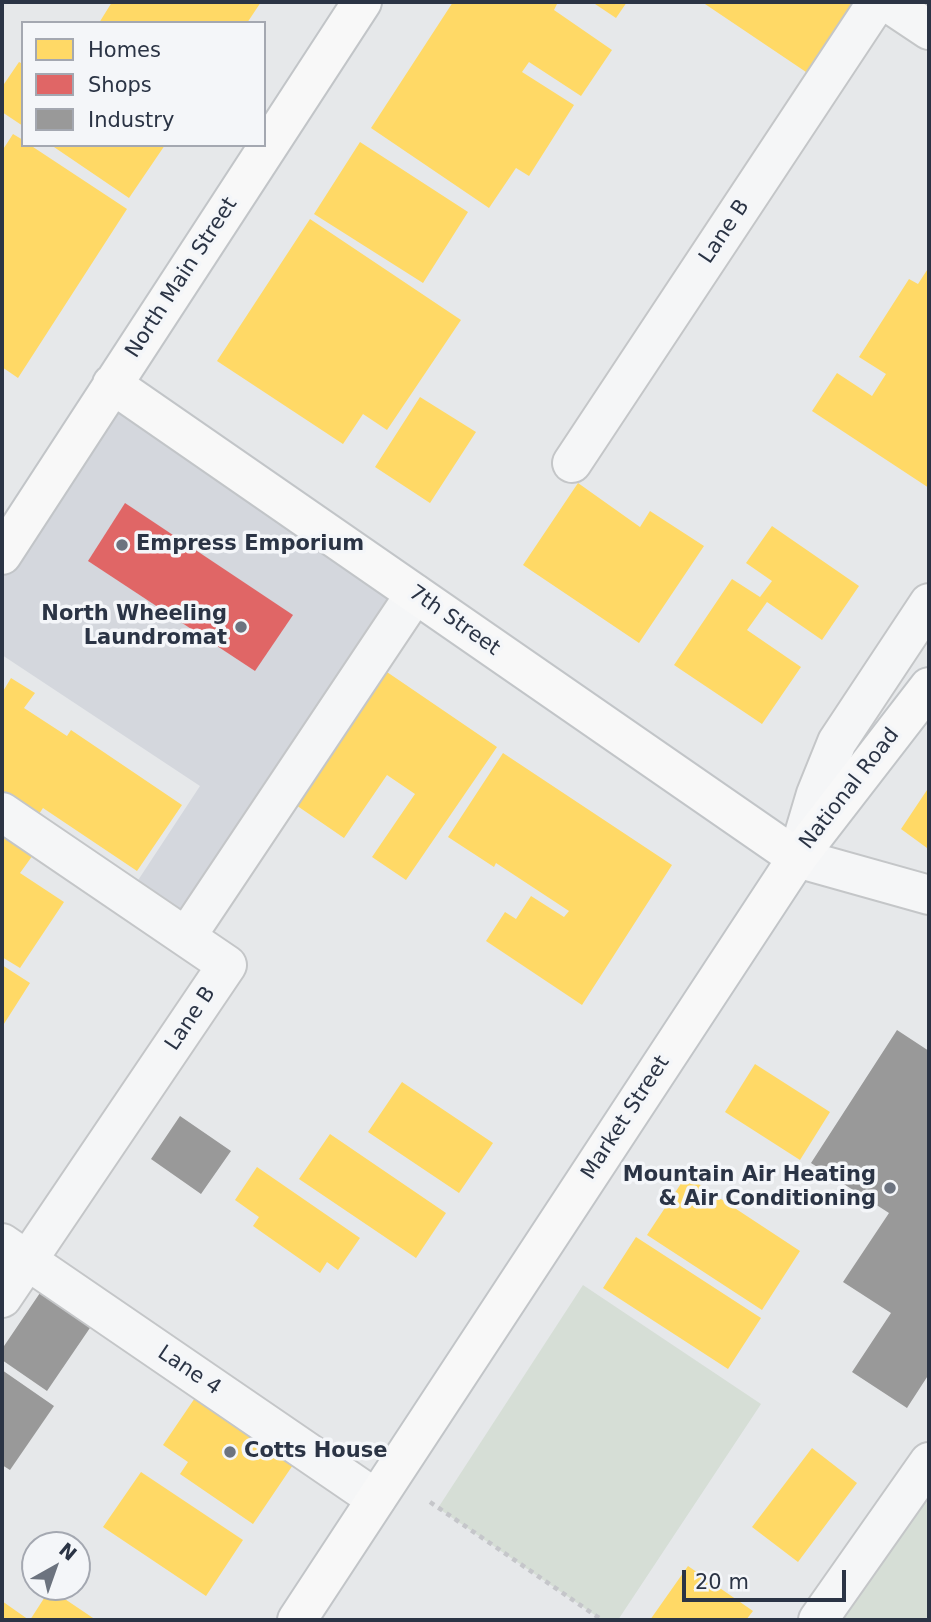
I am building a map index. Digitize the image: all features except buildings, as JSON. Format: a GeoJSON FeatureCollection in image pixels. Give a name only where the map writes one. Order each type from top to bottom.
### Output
{"type":"FeatureCollection","features":[{"type":"Feature","properties":{"kind":"main road","name":"North Main Street"},"geometry":{"type":"LineString","coordinates":[[2,555],[362,2]]}},
{"type":"Feature","properties":{"kind":"main road","name":"7th Street"},"geometry":{"type":"LineString","coordinates":[[112,384],[797,858]]}},
{"type":"Feature","properties":{"kind":"main road","name":"National Road"},"geometry":{"type":"LineString","coordinates":[[797,858],[929,687]]}},
{"type":"Feature","properties":{"kind":"main road","name":"Market Street"},"geometry":{"type":"LineString","coordinates":[[297,1620],[797,858]]}},
{"type":"Feature","properties":{"kind":"street","name":"Lane B"},"geometry":{"type":"LineString","coordinates":[[572,463],[877,2]]}},
{"type":"Feature","properties":{"kind":"street"},"geometry":{"type":"LineString","coordinates":[[887,2],[929,30]]}},
{"type":"Feature","properties":{"kind":"street"},"geometry":{"type":"LineString","coordinates":[[186,937],[415,594]]}},
{"type":"Feature","properties":{"kind":"street","name":"Market Street"},"geometry":{"type":"LineString","coordinates":[[797,858],[816,794],[837,742],[929,603]]}},
{"type":"Feature","properties":{"kind":"street","name":"Lane B"},"geometry":{"type":"LineString","coordinates":[[2,812],[227,965],[14,1252],[2,1298]]}},
{"type":"Feature","properties":{"kind":"street"},"geometry":{"type":"LineString","coordinates":[[797,858],[929,895]]}},
{"type":"Feature","properties":{"kind":"street","name":"Lane 4"},"geometry":{"type":"LineString","coordinates":[[14,1252],[384,1487]]}},
{"type":"Feature","properties":{"kind":"street"},"geometry":{"type":"LineString","coordinates":[[818,1620],[929,1462]]}},
{"type":"Feature","properties":{"kind":"path"},"geometry":{"type":"LineString","coordinates":[[384,1487],[602,1620]]}},
{"type":"Feature","properties":{"kind":"shaded area"},"geometry":{"type":"Polygon","coordinates":[[[112,384],[415,594],[200,947],[127,897],[200,786],[2,655],[2,555],[112,384]]]}},
{"type":"Feature","properties":{"kind":"shaded area"},"geometry":{"type":"Polygon","coordinates":[[[583,1285],[761,1404],[618,1620],[602,1620],[438,1508],[583,1285]]]}},
{"type":"Feature","properties":{"kind":"shaded area"},"geometry":{"type":"Polygon","coordinates":[[[929,1462],[929,1620],[818,1620],[929,1462]]]}},
{"type":"Feature","properties":{"kind":"place","name":"Empress Emporium"},"geometry":{"type":"Point","coordinates":[122,545]}},
{"type":"Feature","properties":{"kind":"place","name":"North Wheeling Laundromat"},"geometry":{"type":"Point","coordinates":[241,627]}},
{"type":"Feature","properties":{"kind":"place","name":"Mountain Air Heating & Air Conditioning"},"geometry":{"type":"Point","coordinates":[890,1188]}},
{"type":"Feature","properties":{"kind":"place","name":"Cotts House"},"geometry":{"type":"Point","coordinates":[230,1452]}}]}
